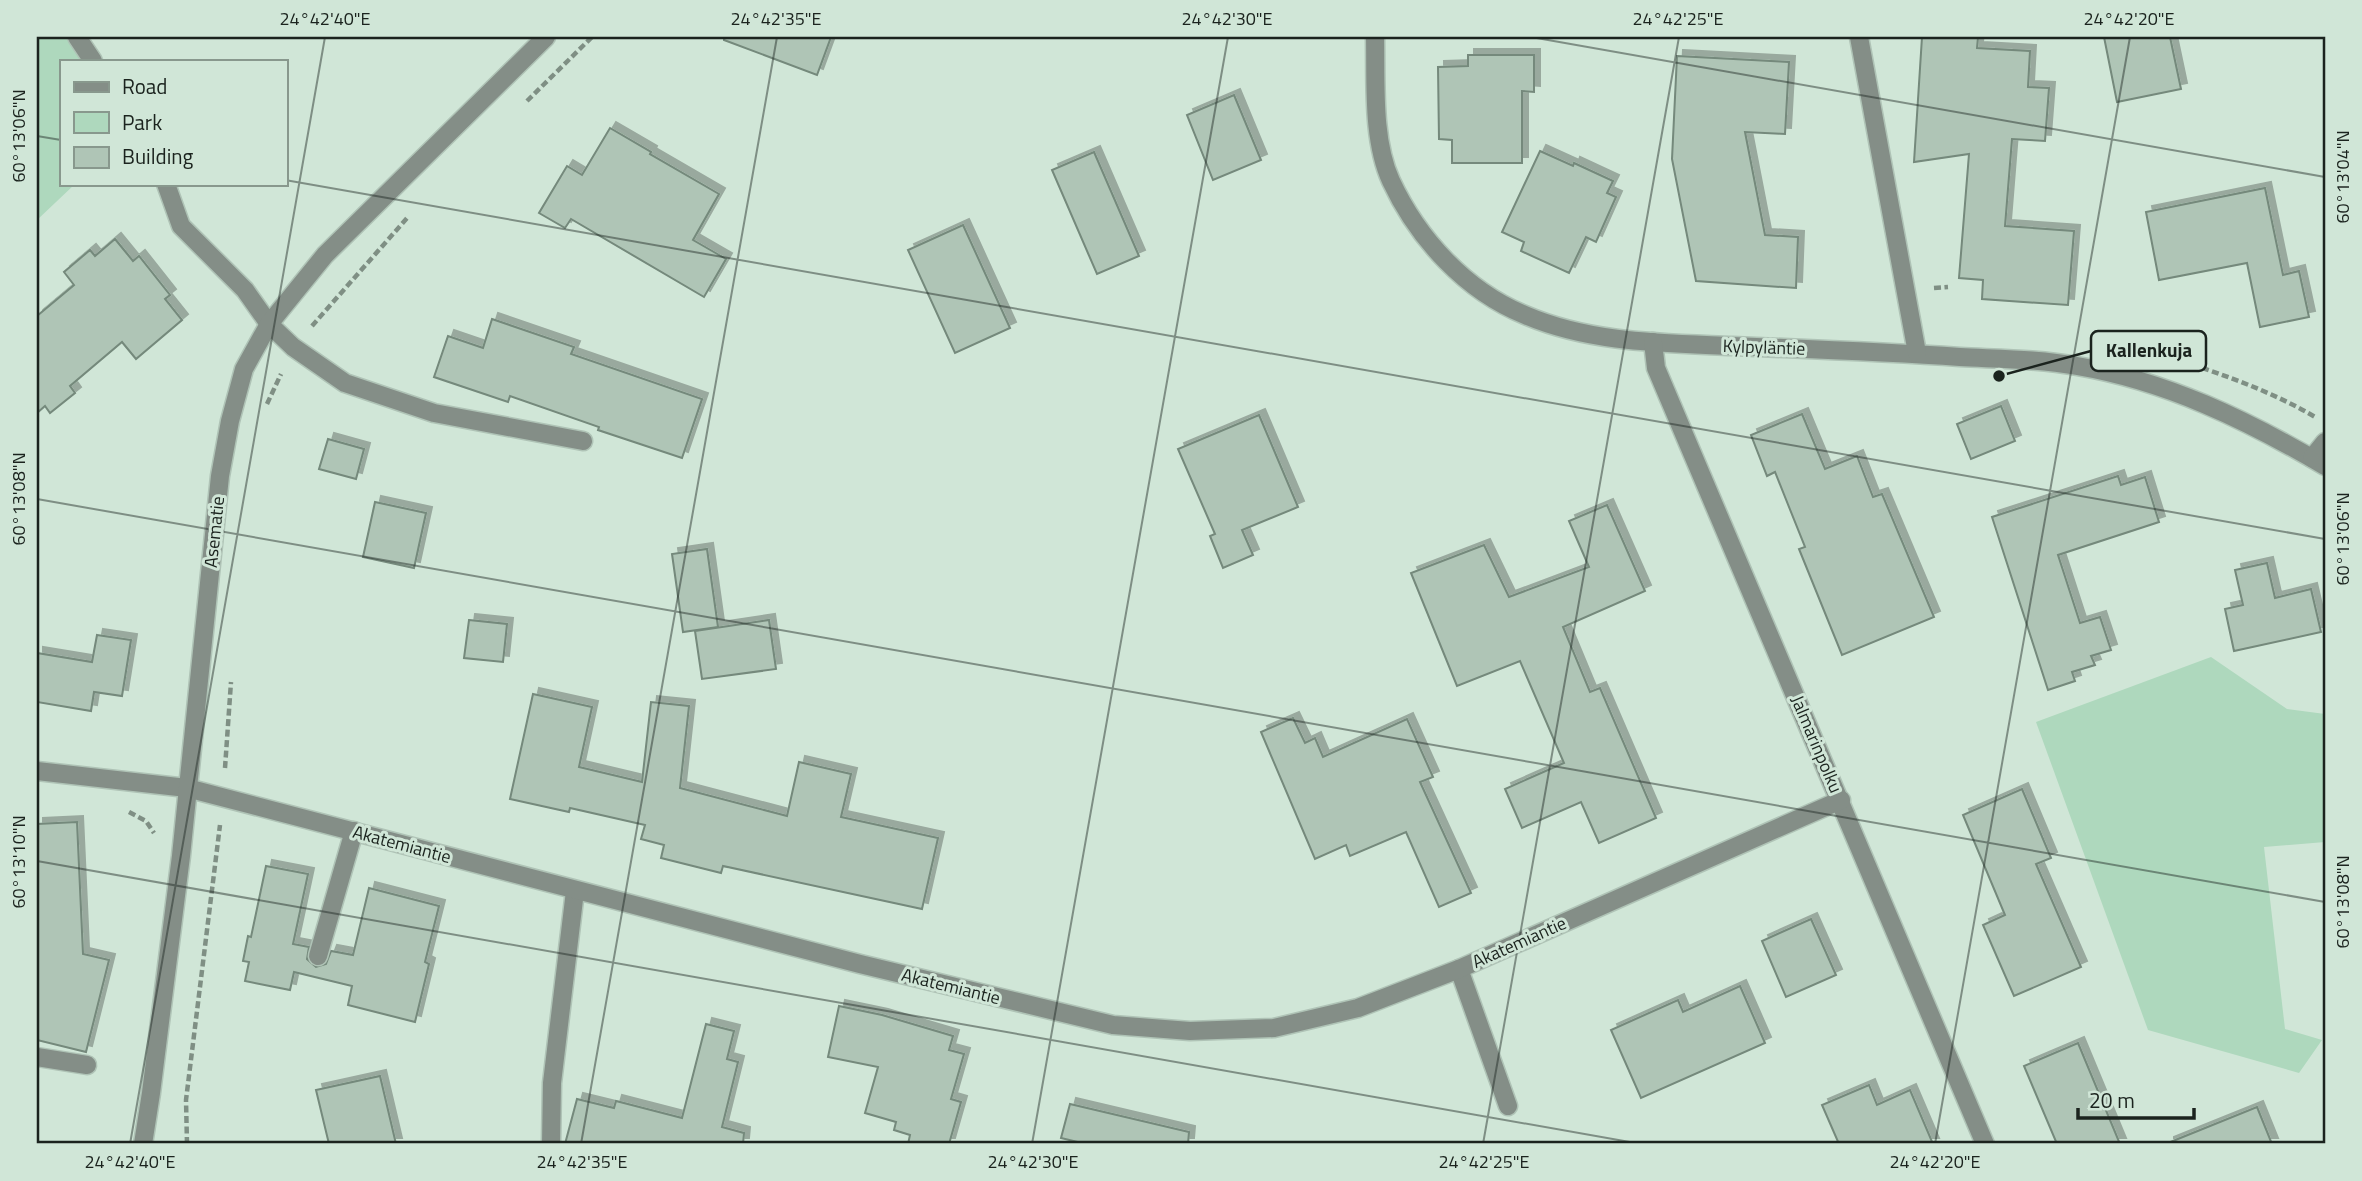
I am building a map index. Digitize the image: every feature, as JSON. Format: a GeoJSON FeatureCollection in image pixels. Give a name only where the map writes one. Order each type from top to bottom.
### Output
{"type":"FeatureCollection","features":[{"type":"Feature","properties":{"kind":"street"},"geometry":{"type":"LineString","coordinates":[[78,37],[92,60]]}},
{"type":"Feature","properties":{"kind":"street","name":"Asematie"},"geometry":{"type":"LineString","coordinates":[[142,1144],[152,1093],[181,856],[225,448],[244,369],[269,324],[325,255],[546,37]]}},
{"type":"Feature","properties":{"kind":"street","name":"Kylpyläntie"},"geometry":{"type":"LineString","coordinates":[[1375,37],[1376,122],[1390,179],[1419,229],[1467,282],[1523,315],[1587,336],[1653,342],[1917,353],[2045,362],[2130,376],[2184,394],[2255,426],[2319,462]]}},
{"type":"Feature","properties":{"kind":"street"},"geometry":{"type":"LineString","coordinates":[[1859,37],[1917,353]]}},
{"type":"Feature","properties":{"kind":"street"},"geometry":{"type":"LineString","coordinates":[[167,186],[181,226],[245,290],[269,324],[293,347],[345,383],[434,413],[583,441]]}},
{"type":"Feature","properties":{"kind":"street","name":"Jalmarinpolku"},"geometry":{"type":"LineString","coordinates":[[1653,342],[1656,368],[1985,1144]]}},
{"type":"Feature","properties":{"kind":"street"},"geometry":{"type":"LineString","coordinates":[[2319,462],[2325,442]]}},
{"type":"Feature","properties":{"kind":"street","name":"Akatemiantie"},"geometry":{"type":"LineString","coordinates":[[37,771],[187,788],[860,964],[1113,1025],[1190,1031],[1273,1028],[1358,1009],[1459,969],[1841,800]]}},
{"type":"Feature","properties":{"kind":"street"},"geometry":{"type":"LineString","coordinates":[[318,956],[354,831]]}},
{"type":"Feature","properties":{"kind":"street"},"geometry":{"type":"LineString","coordinates":[[551,1144],[552,1083],[575,891]]}},
{"type":"Feature","properties":{"kind":"street"},"geometry":{"type":"LineString","coordinates":[[1459,969],[1508,1106]]}},
{"type":"Feature","properties":{"kind":"street"},"geometry":{"type":"LineString","coordinates":[[37,1057],[87,1065]]}},
{"type":"Feature","properties":{"kind":"path"},"geometry":{"type":"LineString","coordinates":[[525,103],[592,37]]}},
{"type":"Feature","properties":{"kind":"path"},"geometry":{"type":"LineString","coordinates":[[261,416],[293,347],[411,215]]}},
{"type":"Feature","properties":{"kind":"path"},"geometry":{"type":"LineString","coordinates":[[2120,345],[2147,349],[2251,385],[2294,404],[2325,423]]}},
{"type":"Feature","properties":{"kind":"path"},"geometry":{"type":"LineString","coordinates":[[187,1144],[186,1100],[223,797],[231,676]]}},
{"type":"Feature","properties":{"kind":"path"},"geometry":{"type":"LineString","coordinates":[[121,809],[146,821],[153,832],[156,851],[215,862]]}},
{"type":"Feature","properties":{"kind":"green space"},"geometry":{"type":"Polygon","coordinates":[[[37,37],[66,37],[80,60],[60,60],[60,186],[73,186],[37,220],[37,37]]]}},
{"type":"Feature","properties":{"kind":"green space"},"geometry":{"type":"Polygon","coordinates":[[[2211,657],[2287,709],[2325,714],[2325,842],[2264,847],[2285,1029],[2322,1040],[2299,1073],[2148,1030],[2036,722],[2211,657]]]}},
{"type":"Feature","properties":{"kind":"building"},"geometry":{"type":"Polygon","coordinates":[[[724,37],[831,37],[817,75],[724,40],[724,37]]]}},
{"type":"Feature","properties":{"kind":"building"},"geometry":{"type":"Polygon","coordinates":[[[1922,37],[1978,37],[1977,48],[2030,51],[2028,87],[2049,88],[2045,141],[2012,139],[2005,226],[2074,231],[2068,305],[1982,299],[1983,280],[1959,278],[1969,154],[1914,162],[1922,37]]]}},
{"type":"Feature","properties":{"kind":"building"},"geometry":{"type":"Polygon","coordinates":[[[2104,37],[2170,37],[2181,89],[2117,102],[2104,37]]]}},
{"type":"Feature","properties":{"kind":"building"},"geometry":{"type":"Polygon","coordinates":[[[1468,55],[1534,55],[1534,92],[1522,91],[1522,163],[1452,163],[1452,140],[1439,139],[1438,67],[1468,66],[1468,55]]]}},
{"type":"Feature","properties":{"kind":"building"},"geometry":{"type":"Polygon","coordinates":[[[1677,56],[1789,62],[1785,134],[1745,132],[1765,235],[1798,237],[1796,288],[1696,281],[1672,159],[1677,56]]]}},
{"type":"Feature","properties":{"kind":"building"},"geometry":{"type":"Polygon","coordinates":[[[1234,95],[1261,160],[1213,180],[1187,115],[1234,95]]]}},
{"type":"Feature","properties":{"kind":"building"},"geometry":{"type":"Polygon","coordinates":[[[610,128],[719,194],[693,240],[726,259],[704,297],[571,219],[565,228],[539,213],[567,166],[582,175],[610,128]]]}},
{"type":"Feature","properties":{"kind":"building"},"geometry":{"type":"Polygon","coordinates":[[[1540,151],[1613,181],[1607,193],[1616,197],[1596,242],[1586,237],[1569,273],[1521,251],[1524,242],[1502,232],[1540,151]]]}},
{"type":"Feature","properties":{"kind":"building"},"geometry":{"type":"Polygon","coordinates":[[[1094,152],[1139,256],[1097,274],[1052,170],[1094,152]]]}},
{"type":"Feature","properties":{"kind":"building"},"geometry":{"type":"Polygon","coordinates":[[[2265,188],[2283,275],[2299,271],[2309,317],[2260,327],[2247,263],[2159,280],[2146,212],[2265,188]]]}},
{"type":"Feature","properties":{"kind":"building"},"geometry":{"type":"Polygon","coordinates":[[[963,225],[1010,328],[955,353],[908,250],[963,225]]]}},
{"type":"Feature","properties":{"kind":"building"},"geometry":{"type":"Polygon","coordinates":[[[115,239],[133,261],[139,256],[170,295],[165,299],[182,320],[136,359],[122,342],[70,386],[75,393],[50,413],[45,406],[37,413],[37,316],[74,285],[64,272],[90,250],[95,256],[115,239]]]}},
{"type":"Feature","properties":{"kind":"building"},"geometry":{"type":"Polygon","coordinates":[[[492,319],[574,347],[571,354],[702,399],[682,458],[598,430],[599,427],[510,396],[508,402],[434,377],[448,336],[483,348],[492,319]]]}},
{"type":"Feature","properties":{"kind":"building"},"geometry":{"type":"Polygon","coordinates":[[[2001,406],[2015,441],[1971,459],[1957,424],[2001,406]]]}},
{"type":"Feature","properties":{"kind":"building"},"geometry":{"type":"Polygon","coordinates":[[[1802,414],[1825,469],[1857,456],[1873,497],[1882,494],[1934,617],[1842,655],[1799,549],[1805,547],[1775,472],[1767,476],[1751,435],[1802,414]]]}},
{"type":"Feature","properties":{"kind":"building"},"geometry":{"type":"Polygon","coordinates":[[[1259,415],[1298,507],[1242,530],[1253,555],[1223,568],[1210,536],[1215,534],[1178,449],[1259,415]]]}},
{"type":"Feature","properties":{"kind":"building"},"geometry":{"type":"Polygon","coordinates":[[[328,439],[364,449],[356,479],[319,469],[328,439]]]}},
{"type":"Feature","properties":{"kind":"building"},"geometry":{"type":"Polygon","coordinates":[[[2118,476],[2121,485],[2145,477],[2159,522],[2058,555],[2080,623],[2100,617],[2111,650],[2091,656],[2095,665],[2072,672],[2075,681],[2048,690],[1992,517],[2118,476]]]}},
{"type":"Feature","properties":{"kind":"building"},"geometry":{"type":"Polygon","coordinates":[[[375,502],[426,513],[414,568],[363,557],[375,502]]]}},
{"type":"Feature","properties":{"kind":"building"},"geometry":{"type":"Polygon","coordinates":[[[1607,505],[1645,591],[1563,627],[1590,692],[1600,688],[1656,818],[1599,843],[1581,802],[1522,828],[1505,789],[1564,763],[1520,661],[1457,686],[1411,573],[1484,545],[1509,597],[1589,567],[1569,521],[1607,505]]]}},
{"type":"Feature","properties":{"kind":"building"},"geometry":{"type":"Polygon","coordinates":[[[707,549],[718,627],[683,632],[672,554],[707,549]]]}},
{"type":"Feature","properties":{"kind":"building"},"geometry":{"type":"Polygon","coordinates":[[[2267,563],[2275,598],[2311,589],[2321,632],[2234,651],[2225,609],[2243,605],[2235,570],[2267,563]]]}},
{"type":"Feature","properties":{"kind":"building"},"geometry":{"type":"Polygon","coordinates":[[[469,620],[507,624],[503,662],[464,658],[469,620]]]}},
{"type":"Feature","properties":{"kind":"building"},"geometry":{"type":"Polygon","coordinates":[[[769,620],[776,669],[702,679],[695,631],[769,620]]]}},
{"type":"Feature","properties":{"kind":"building"},"geometry":{"type":"Polygon","coordinates":[[[97,635],[131,640],[122,696],[94,692],[91,711],[37,702],[37,653],[92,662],[97,635]]]}},
{"type":"Feature","properties":{"kind":"building"},"geometry":{"type":"Polygon","coordinates":[[[533,694],[592,707],[579,767],[642,782],[651,702],[689,706],[680,788],[787,816],[799,762],[851,774],[841,817],[938,838],[922,909],[723,866],[721,873],[661,858],[664,845],[641,839],[645,825],[570,808],[569,812],[510,799],[533,694]]]}},
{"type":"Feature","properties":{"kind":"building"},"geometry":{"type":"Polygon","coordinates":[[[1293,718],[1305,743],[1315,738],[1323,757],[1407,719],[1433,777],[1420,782],[1471,893],[1439,907],[1406,832],[1350,856],[1346,845],[1315,859],[1261,732],[1293,718]]]}},
{"type":"Feature","properties":{"kind":"building"},"geometry":{"type":"Polygon","coordinates":[[[2022,789],[2051,858],[2036,864],[2081,967],[2014,996],[1983,925],[2005,915],[1963,815],[2022,789]]]}},
{"type":"Feature","properties":{"kind":"building"},"geometry":{"type":"Polygon","coordinates":[[[77,822],[83,954],[109,960],[86,1052],[37,1040],[37,824],[77,822]]]}},
{"type":"Feature","properties":{"kind":"building"},"geometry":{"type":"Polygon","coordinates":[[[266,866],[308,874],[293,944],[309,947],[307,959],[316,967],[326,964],[331,951],[353,955],[369,888],[439,906],[425,962],[429,964],[415,1022],[348,1005],[352,986],[294,972],[290,990],[245,981],[249,962],[243,961],[248,936],[251,937],[266,866]]]}},
{"type":"Feature","properties":{"kind":"building"},"geometry":{"type":"Polygon","coordinates":[[[1811,919],[1836,975],[1786,997],[1762,941],[1811,919]]]}},
{"type":"Feature","properties":{"kind":"building"},"geometry":{"type":"Polygon","coordinates":[[[1740,986],[1765,1043],[1641,1098],[1611,1030],[1678,1000],[1683,1012],[1740,986]]]}},
{"type":"Feature","properties":{"kind":"building"},"geometry":{"type":"Polygon","coordinates":[[[839,1006],[882,1015],[953,1036],[949,1050],[964,1054],[951,1099],[961,1102],[949,1144],[908,1144],[910,1135],[894,1130],[896,1122],[865,1113],[878,1067],[828,1057],[839,1006]]]}},
{"type":"Feature","properties":{"kind":"building"},"geometry":{"type":"Polygon","coordinates":[[[706,1024],[734,1031],[727,1059],[738,1062],[722,1127],[744,1133],[743,1144],[565,1144],[577,1099],[614,1108],[616,1101],[682,1118],[706,1024]]]}},
{"type":"Feature","properties":{"kind":"building"},"geometry":{"type":"Polygon","coordinates":[[[2078,1043],[2120,1144],[2057,1144],[2024,1066],[2078,1043]]]}},
{"type":"Feature","properties":{"kind":"building"},"geometry":{"type":"Polygon","coordinates":[[[380,1076],[396,1144],[329,1144],[316,1090],[380,1076]]]}},
{"type":"Feature","properties":{"kind":"building"},"geometry":{"type":"Polygon","coordinates":[[[1869,1085],[1877,1105],[1910,1090],[1933,1144],[1839,1144],[1822,1105],[1869,1085]]]}},
{"type":"Feature","properties":{"kind":"building"},"geometry":{"type":"Polygon","coordinates":[[[1070,1104],[1189,1132],[1188,1144],[1086,1144],[1061,1138],[1070,1104]]]}},
{"type":"Feature","properties":{"kind":"building"},"geometry":{"type":"Polygon","coordinates":[[[2257,1107],[2272,1144],[2168,1144],[2168,1143],[2257,1107]]]}},
{"type":"Feature","properties":{"kind":"place","name":"Kallenkuja"},"geometry":{"type":"Point","coordinates":[1999,376]}}]}
